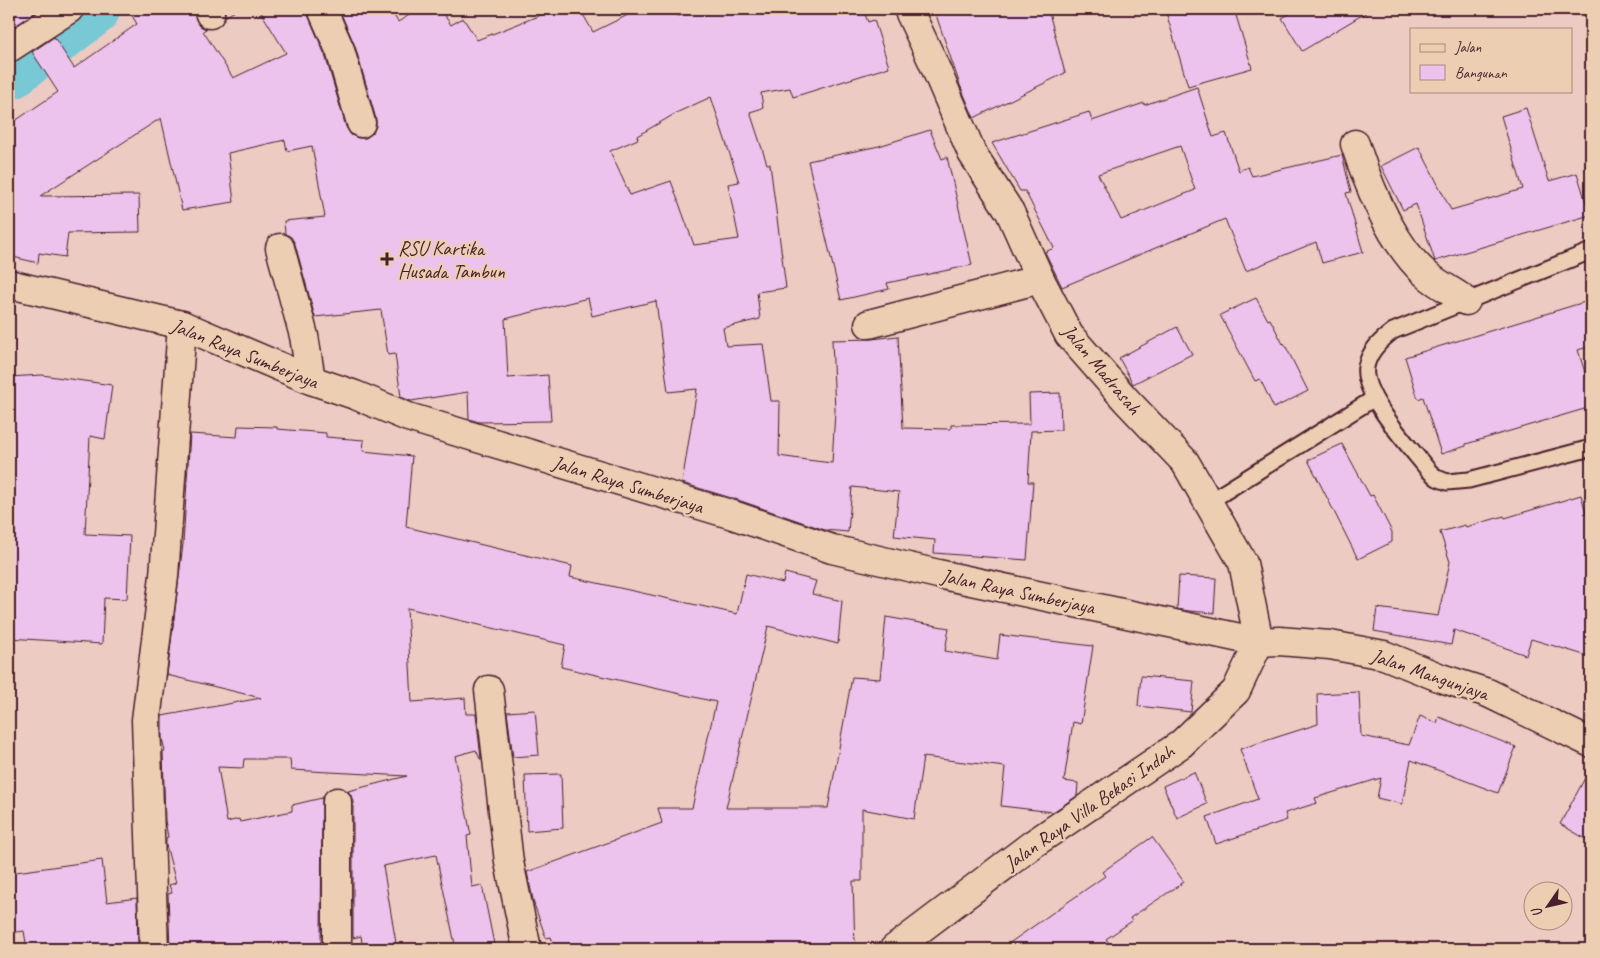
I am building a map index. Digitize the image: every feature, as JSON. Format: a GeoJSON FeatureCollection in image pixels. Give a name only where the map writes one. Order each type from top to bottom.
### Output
{"type":"FeatureCollection","features":[{"type":"Feature","properties":{"kind":"street"},"geometry":{"type":"LineString","coordinates":[[9,48],[69,9]]}},
{"type":"Feature","properties":{"kind":"street"},"geometry":{"type":"LineString","coordinates":[[322,9],[340,50],[361,123]]}},
{"type":"Feature","properties":{"kind":"street","name":"Jalan Madrasah"},"geometry":{"type":"LineString","coordinates":[[908,9],[972,153],[1010,212],[1040,279],[1069,334],[1126,400],[1185,462],[1243,563],[1259,642]]}},
{"type":"Feature","properties":{"kind":"street"},"geometry":{"type":"LineString","coordinates":[[1354,144],[1363,170],[1395,236],[1427,275],[1466,301]]}},
{"type":"Feature","properties":{"kind":"street"},"geometry":{"type":"LineString","coordinates":[[280,248],[304,336],[311,380]]}},
{"type":"Feature","properties":{"kind":"street"},"geometry":{"type":"LineString","coordinates":[[869,324],[1040,279]]}},
{"type":"Feature","properties":{"kind":"street","name":"Jalan Raya Sumberjaya"},"geometry":{"type":"LineString","coordinates":[[9,284],[182,325],[311,380],[355,395],[408,417],[733,516],[832,549],[938,574],[1259,642]]}},
{"type":"Feature","properties":{"kind":"street"},"geometry":{"type":"LineString","coordinates":[[154,949],[146,720],[164,576],[182,325]]}},
{"type":"Feature","properties":{"kind":"street","name":"Jalan Mangunjaya"},"geometry":{"type":"LineString","coordinates":[[1259,642],[1279,641],[1330,645],[1384,655],[1441,678],[1488,693],[1591,743]]}},
{"type":"Feature","properties":{"kind":"street","name":"Jalan Raya Villa Bekasi Indah"},"geometry":{"type":"LineString","coordinates":[[894,949],[1033,844],[1181,744],[1236,691],[1259,642]]}},
{"type":"Feature","properties":{"kind":"street"},"geometry":{"type":"LineString","coordinates":[[489,690],[509,862],[527,949]]}},
{"type":"Feature","properties":{"kind":"street"},"geometry":{"type":"LineString","coordinates":[[332,948],[337,802]]}},
{"type":"Feature","properties":{"kind":"lane"},"geometry":{"type":"LineString","coordinates":[[1591,251],[1393,331],[1379,342],[1366,367],[1366,378],[1373,399],[1428,470],[1437,478],[1447,482],[1469,480],[1591,448]]}},
{"type":"Feature","properties":{"kind":"lane"},"geometry":{"type":"LineString","coordinates":[[1207,503],[1373,399]]}},
{"type":"Feature","properties":{"kind":"building"},"geometry":{"type":"Polygon","coordinates":[[[9,9],[34,9],[36,12],[15,26],[9,17],[9,9]]]}},
{"type":"Feature","properties":{"kind":"building"},"geometry":{"type":"Polygon","coordinates":[[[128,9],[193,9],[196,20],[200,26],[206,29],[203,31],[233,78],[286,53],[259,9],[307,9],[325,55],[346,127],[351,135],[358,138],[366,138],[373,133],[376,119],[355,46],[339,9],[390,9],[398,22],[419,9],[440,9],[451,25],[463,18],[477,40],[556,9],[580,9],[593,32],[640,9],[674,9],[678,16],[701,9],[863,9],[868,22],[874,20],[889,67],[793,97],[790,88],[761,93],[763,108],[750,112],[767,164],[770,164],[786,288],[757,292],[760,319],[723,328],[726,346],[763,344],[771,401],[780,401],[779,456],[807,460],[832,463],[835,411],[832,340],[898,336],[903,428],[951,429],[951,425],[1030,424],[1029,394],[1060,393],[1061,430],[1031,431],[1028,482],[1033,482],[1027,560],[934,553],[935,540],[894,536],[899,492],[852,487],[848,532],[825,530],[682,483],[697,389],[668,392],[656,301],[592,316],[588,298],[505,319],[508,378],[548,375],[551,421],[479,422],[469,419],[468,392],[411,401],[401,397],[395,354],[388,355],[381,310],[315,317],[295,244],[291,237],[285,234],[284,221],[325,217],[312,146],[287,151],[285,140],[228,153],[234,202],[182,210],[161,118],[40,196],[139,195],[140,232],[68,233],[65,257],[39,253],[38,263],[9,256],[9,125],[58,92],[32,52],[54,37],[74,68],[137,24],[128,9]],[[711,97],[678,112],[637,136],[638,139],[610,151],[630,195],[671,181],[694,245],[739,239],[728,184],[739,182],[711,97]]]}},
{"type":"Feature","properties":{"kind":"building"},"geometry":{"type":"Polygon","coordinates":[[[225,9],[238,9],[225,17],[225,9]]]}},
{"type":"Feature","properties":{"kind":"building"},"geometry":{"type":"Polygon","coordinates":[[[934,9],[1048,9],[1065,73],[974,118],[960,85],[934,9]]]}},
{"type":"Feature","properties":{"kind":"building"},"geometry":{"type":"Polygon","coordinates":[[[1165,9],[1234,9],[1252,68],[1188,86],[1165,9]]]}},
{"type":"Feature","properties":{"kind":"building"},"geometry":{"type":"Polygon","coordinates":[[[1298,9],[1372,9],[1302,51],[1282,18],[1298,9]]]}},
{"type":"Feature","properties":{"kind":"building"},"geometry":{"type":"Polygon","coordinates":[[[1197,87],[1213,137],[1226,133],[1239,171],[1248,167],[1252,176],[1342,155],[1351,192],[1346,193],[1363,252],[1322,263],[1316,242],[1246,271],[1225,219],[1062,287],[1045,252],[1054,248],[1025,191],[1020,191],[992,143],[1089,112],[1092,121],[1144,103],[1144,105],[1197,87]],[[1180,146],[1098,174],[1121,220],[1195,190],[1180,146]]]}},
{"type":"Feature","properties":{"kind":"building"},"geometry":{"type":"Polygon","coordinates":[[[1526,108],[1549,181],[1577,173],[1590,215],[1435,261],[1416,204],[1403,210],[1381,166],[1419,147],[1451,210],[1523,189],[1501,116],[1526,108]]]}},
{"type":"Feature","properties":{"kind":"building"},"geometry":{"type":"Polygon","coordinates":[[[930,130],[942,159],[947,157],[972,265],[887,283],[889,289],[841,300],[808,161],[879,146],[930,130]]]}},
{"type":"Feature","properties":{"kind":"building"},"geometry":{"type":"Polygon","coordinates":[[[1256,298],[1284,343],[1308,391],[1274,408],[1260,379],[1255,381],[1220,315],[1256,298]]]}},
{"type":"Feature","properties":{"kind":"building"},"geometry":{"type":"Polygon","coordinates":[[[1591,300],[1591,346],[1578,350],[1591,392],[1591,407],[1466,444],[1466,446],[1441,454],[1423,397],[1418,399],[1405,357],[1591,300]]]}},
{"type":"Feature","properties":{"kind":"building"},"geometry":{"type":"Polygon","coordinates":[[[1177,327],[1192,354],[1133,384],[1119,358],[1177,327]]]}},
{"type":"Feature","properties":{"kind":"building"},"geometry":{"type":"Polygon","coordinates":[[[42,375],[112,385],[105,439],[90,436],[85,534],[130,536],[127,599],[104,598],[102,644],[9,638],[9,377],[42,375]]]}},
{"type":"Feature","properties":{"kind":"building"},"geometry":{"type":"Polygon","coordinates":[[[238,426],[277,427],[277,429],[326,433],[326,437],[364,440],[363,451],[412,456],[406,527],[572,566],[570,577],[737,614],[746,574],[783,583],[785,573],[816,581],[812,594],[842,601],[838,644],[768,626],[726,808],[828,808],[852,677],[880,679],[886,617],[949,628],[945,651],[997,660],[1000,635],[1093,646],[1081,724],[1073,722],[1064,781],[1078,783],[1077,796],[1053,812],[1001,806],[1005,767],[923,757],[914,819],[862,809],[862,881],[853,881],[855,949],[555,949],[551,937],[546,938],[534,904],[527,872],[662,823],[658,808],[692,808],[716,702],[561,667],[565,645],[407,608],[412,702],[465,698],[466,714],[476,714],[481,759],[476,750],[455,756],[471,835],[467,836],[472,887],[482,885],[495,949],[456,949],[436,855],[383,866],[397,949],[363,949],[361,936],[353,938],[353,802],[348,791],[407,776],[291,770],[290,759],[244,759],[243,768],[218,767],[227,822],[239,819],[240,822],[292,811],[292,805],[322,798],[321,943],[289,949],[170,949],[168,894],[172,893],[169,885],[176,883],[166,845],[166,838],[168,837],[165,821],[163,751],[165,751],[162,738],[162,716],[261,698],[167,675],[183,544],[190,434],[237,437],[238,426]]]}},
{"type":"Feature","properties":{"kind":"building"},"geometry":{"type":"Polygon","coordinates":[[[1342,444],[1370,496],[1373,495],[1392,532],[1392,542],[1358,559],[1308,460],[1342,444]]]}},
{"type":"Feature","properties":{"kind":"building"},"geometry":{"type":"Polygon","coordinates":[[[1581,495],[1591,530],[1591,657],[1531,639],[1526,655],[1454,630],[1451,645],[1374,631],[1377,608],[1438,616],[1450,562],[1440,532],[1504,516],[1505,518],[1581,495]]]}},
{"type":"Feature","properties":{"kind":"building"},"geometry":{"type":"Polygon","coordinates":[[[1179,576],[1216,578],[1214,613],[1177,609],[1179,576]]]}},
{"type":"Feature","properties":{"kind":"building"},"geometry":{"type":"Polygon","coordinates":[[[1141,676],[1194,681],[1191,712],[1138,706],[1141,676]]]}},
{"type":"Feature","properties":{"kind":"building"},"geometry":{"type":"Polygon","coordinates":[[[1359,692],[1361,736],[1409,745],[1420,716],[1437,723],[1439,717],[1516,747],[1498,793],[1411,760],[1402,804],[1377,798],[1381,778],[1315,798],[1317,803],[1285,813],[1287,820],[1216,844],[1207,817],[1258,799],[1240,749],[1318,724],[1317,694],[1359,692]]]}},
{"type":"Feature","properties":{"kind":"building"},"geometry":{"type":"Polygon","coordinates":[[[535,710],[539,755],[513,757],[507,712],[535,710]]]}},
{"type":"Feature","properties":{"kind":"building"},"geometry":{"type":"Polygon","coordinates":[[[1591,767],[1591,842],[1560,824],[1591,767]]]}},
{"type":"Feature","properties":{"kind":"building"},"geometry":{"type":"Polygon","coordinates":[[[1194,772],[1207,804],[1177,818],[1163,786],[1194,772]]]}},
{"type":"Feature","properties":{"kind":"building"},"geometry":{"type":"Polygon","coordinates":[[[561,774],[563,828],[527,831],[525,775],[561,774]]]}},
{"type":"Feature","properties":{"kind":"building"},"geometry":{"type":"Polygon","coordinates":[[[1152,837],[1184,882],[1130,918],[1132,921],[1106,939],[1114,949],[1001,949],[1105,876],[1102,872],[1152,837]]]}},
{"type":"Feature","properties":{"kind":"building"},"geometry":{"type":"Polygon","coordinates":[[[102,860],[107,902],[137,898],[138,949],[27,949],[24,931],[9,933],[9,873],[102,860]]]}},
{"type":"Feature","properties":{"kind":"waterway"},"geometry":{"type":"LineString","coordinates":[[9,72],[92,9]]}},
{"type":"Feature","properties":{"kind":"place","name":"RSU Kartika Husada Tambun"},"geometry":{"type":"Point","coordinates":[387,259]}}]}
